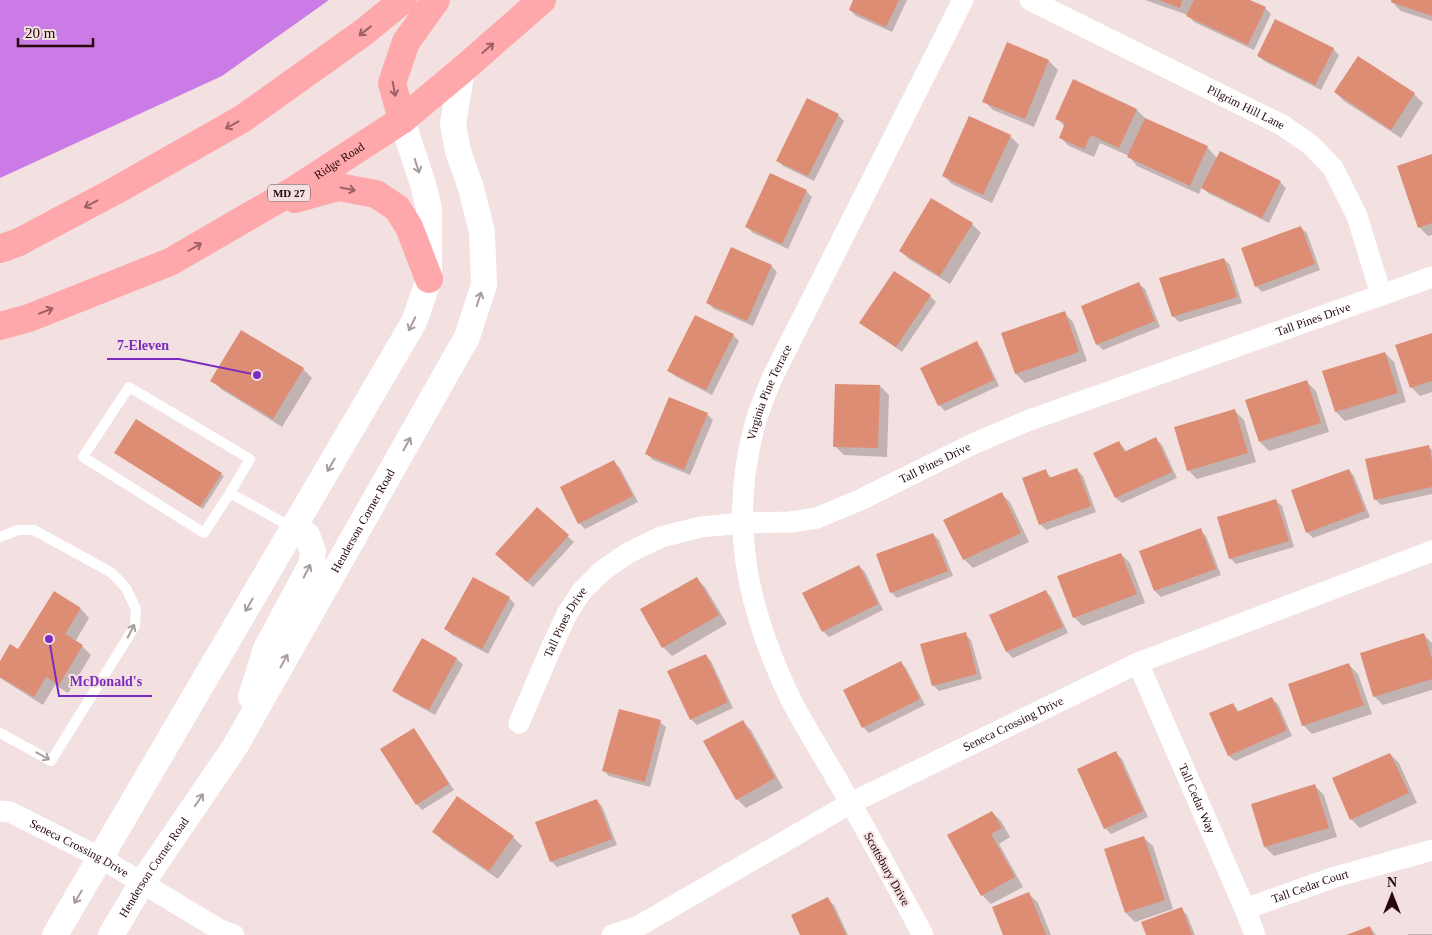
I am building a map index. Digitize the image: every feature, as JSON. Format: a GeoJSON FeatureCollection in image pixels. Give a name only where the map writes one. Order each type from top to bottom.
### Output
{"type":"FeatureCollection","features":[{"type":"Feature","properties":{"kind":"highway"},"geometry":{"type":"LineString","coordinates":[[0,249],[28,238],[242,119],[364,32],[403,0]]}},
{"type":"Feature","properties":{"kind":"highway"},"geometry":{"type":"LineString","coordinates":[[402,120],[392,83],[406,42],[436,0]]}},
{"type":"Feature","properties":{"kind":"highway","name":"Ridge Road"},"geometry":{"type":"LineString","coordinates":[[0,326],[29,318],[170,262],[296,189],[402,120],[542,0]]}},
{"type":"Feature","properties":{"kind":"highway"},"geometry":{"type":"LineString","coordinates":[[267,206],[338,187],[376,194],[397,208],[409,227],[429,279]]}},
{"type":"Feature","properties":{"kind":"street","name":"Virginia Pine Terrace"},"geometry":{"type":"LineString","coordinates":[[851,803],[792,701],[766,642],[751,595],[745,564],[742,523],[745,472],[757,416],[772,378],[964,0]]}},
{"type":"Feature","properties":{"kind":"street","name":"Pilgrim Hill Lane"},"geometry":{"type":"LineString","coordinates":[[1030,0],[1282,125],[1311,146],[1333,168],[1357,216],[1381,294]]}},
{"type":"Feature","properties":{"kind":"street","name":"Henderson Corner Road"},"geometry":{"type":"LineString","coordinates":[[111,935],[142,883],[236,746],[467,337],[484,284],[482,232],[471,188],[458,150],[453,124],[462,70]]}},
{"type":"Feature","properties":{"kind":"street"},"geometry":{"type":"LineString","coordinates":[[55,935],[414,322],[429,279],[429,209],[423,184],[402,120]]}},
{"type":"Feature","properties":{"kind":"street","name":"Tall Pines Drive"},"geometry":{"type":"LineString","coordinates":[[518,723],[568,612],[582,591],[602,571],[628,553],[661,537],[701,527],[742,523],[790,522],[817,518],[862,499],[975,443],[1027,422],[1432,277]]}},
{"type":"Feature","properties":{"kind":"street"},"geometry":{"type":"LineString","coordinates":[[236,746],[266,649],[311,565],[313,551],[307,536],[294,529]]}},
{"type":"Feature","properties":{"kind":"street","name":"Seneca Crossing Drive"},"geometry":{"type":"LineString","coordinates":[[612,935],[637,927],[851,803],[1138,663],[1432,551]]}},
{"type":"Feature","properties":{"kind":"street","name":"Tall Cedar Way"},"geometry":{"type":"LineString","coordinates":[[1138,663],[1255,935]]}},
{"type":"Feature","properties":{"kind":"street","name":"Scottsbury Drive"},"geometry":{"type":"LineString","coordinates":[[851,803],[923,935]]}},
{"type":"Feature","properties":{"kind":"street","name":"Seneca Crossing Drive"},"geometry":{"type":"LineString","coordinates":[[0,811],[10,812],[101,858],[220,930],[234,935]]}},
{"type":"Feature","properties":{"kind":"street","name":"Tall Cedar Court"},"geometry":{"type":"LineString","coordinates":[[1245,909],[1334,877],[1432,850]]}},
{"type":"Feature","properties":{"kind":"lane"},"geometry":{"type":"LineString","coordinates":[[129,387],[250,459],[230,493],[204,533],[83,456],[129,387]]}},
{"type":"Feature","properties":{"kind":"lane"},"geometry":{"type":"LineString","coordinates":[[230,493],[294,529]]}},
{"type":"Feature","properties":{"kind":"lane"},"geometry":{"type":"LineString","coordinates":[[0,537],[18,530],[34,530],[112,573],[126,588],[136,609],[135,626],[51,761],[0,733]]}},
{"type":"Feature","properties":{"kind":"shaded area"},"geometry":{"type":"Polygon","coordinates":[[[0,0],[329,0],[222,76],[0,178],[0,0]]]}},
{"type":"Feature","properties":{"kind":"building"},"geometry":{"type":"Polygon","coordinates":[[[853,0],[899,0],[886,27],[849,10],[853,0]]]}},
{"type":"Feature","properties":{"kind":"building"},"geometry":{"type":"Polygon","coordinates":[[[1159,0],[1182,0],[1180,8],[1159,0]]]}},
{"type":"Feature","properties":{"kind":"building"},"geometry":{"type":"Polygon","coordinates":[[[1194,0],[1250,0],[1266,7],[1248,45],[1186,16],[1194,0]]]}},
{"type":"Feature","properties":{"kind":"building"},"geometry":{"type":"Polygon","coordinates":[[[1391,0],[1432,0],[1432,16],[1391,2],[1391,0]]]}},
{"type":"Feature","properties":{"kind":"building"},"geometry":{"type":"Polygon","coordinates":[[[1275,19],[1334,48],[1315,85],[1257,56],[1275,19]]]}},
{"type":"Feature","properties":{"kind":"building"},"geometry":{"type":"Polygon","coordinates":[[[1007,42],[1049,60],[1025,119],[982,102],[1007,42]]]}},
{"type":"Feature","properties":{"kind":"building"},"geometry":{"type":"Polygon","coordinates":[[[1358,56],[1415,93],[1391,130],[1334,92],[1358,56]]]}},
{"type":"Feature","properties":{"kind":"building"},"geometry":{"type":"Polygon","coordinates":[[[1073,79],[1137,109],[1119,148],[1091,135],[1084,149],[1059,138],[1065,123],[1055,119],[1073,79]]]}},
{"type":"Feature","properties":{"kind":"building"},"geometry":{"type":"Polygon","coordinates":[[[807,98],[839,114],[808,176],[776,161],[807,98]]]}},
{"type":"Feature","properties":{"kind":"building"},"geometry":{"type":"Polygon","coordinates":[[[969,116],[1011,135],[983,195],[942,176],[969,116]]]}},
{"type":"Feature","properties":{"kind":"building"},"geometry":{"type":"Polygon","coordinates":[[[1145,118],[1208,146],[1190,186],[1127,157],[1145,118]]]}},
{"type":"Feature","properties":{"kind":"building"},"geometry":{"type":"Polygon","coordinates":[[[1220,151],[1281,181],[1262,218],[1201,188],[1220,151]]]}},
{"type":"Feature","properties":{"kind":"building"},"geometry":{"type":"Polygon","coordinates":[[[1432,154],[1432,223],[1418,228],[1397,166],[1432,154]]]}},
{"type":"Feature","properties":{"kind":"building"},"geometry":{"type":"Polygon","coordinates":[[[770,173],[807,190],[782,244],[745,227],[770,173]]]}},
{"type":"Feature","properties":{"kind":"building"},"geometry":{"type":"Polygon","coordinates":[[[931,198],[973,223],[940,276],[899,251],[931,198]]]}},
{"type":"Feature","properties":{"kind":"building"},"geometry":{"type":"Polygon","coordinates":[[[1301,226],[1315,264],[1255,287],[1241,248],[1301,226]]]}},
{"type":"Feature","properties":{"kind":"building"},"geometry":{"type":"Polygon","coordinates":[[[731,247],[772,265],[747,321],[706,303],[731,247]]]}},
{"type":"Feature","properties":{"kind":"building"},"geometry":{"type":"Polygon","coordinates":[[[1224,258],[1237,297],[1172,317],[1159,278],[1224,258]]]}},
{"type":"Feature","properties":{"kind":"building"},"geometry":{"type":"Polygon","coordinates":[[[894,271],[931,295],[896,347],[859,323],[894,271]]]}},
{"type":"Feature","properties":{"kind":"building"},"geometry":{"type":"Polygon","coordinates":[[[1139,282],[1155,321],[1096,345],[1081,306],[1139,282]]]}},
{"type":"Feature","properties":{"kind":"building"},"geometry":{"type":"Polygon","coordinates":[[[1065,311],[1079,352],[1015,374],[1001,333],[1065,311]]]}},
{"type":"Feature","properties":{"kind":"building"},"geometry":{"type":"Polygon","coordinates":[[[695,315],[734,334],[706,390],[667,371],[695,315]]]}},
{"type":"Feature","properties":{"kind":"building"},"geometry":{"type":"Polygon","coordinates":[[[241,330],[304,368],[273,419],[210,381],[241,330]]]}},
{"type":"Feature","properties":{"kind":"building"},"geometry":{"type":"Polygon","coordinates":[[[1432,333],[1432,381],[1410,388],[1395,345],[1432,333]]]}},
{"type":"Feature","properties":{"kind":"building"},"geometry":{"type":"Polygon","coordinates":[[[977,341],[994,380],[938,406],[920,368],[977,341]]]}},
{"type":"Feature","properties":{"kind":"building"},"geometry":{"type":"Polygon","coordinates":[[[1385,352],[1398,393],[1335,412],[1322,371],[1385,352]]]}},
{"type":"Feature","properties":{"kind":"building"},"geometry":{"type":"Polygon","coordinates":[[[1307,380],[1321,423],[1259,442],[1245,400],[1307,380]]]}},
{"type":"Feature","properties":{"kind":"building"},"geometry":{"type":"Polygon","coordinates":[[[835,384],[880,385],[878,448],[833,447],[835,384]]]}},
{"type":"Feature","properties":{"kind":"building"},"geometry":{"type":"Polygon","coordinates":[[[669,397],[708,413],[684,470],[645,454],[669,397]]]}},
{"type":"Feature","properties":{"kind":"building"},"geometry":{"type":"Polygon","coordinates":[[[1235,409],[1248,453],[1187,471],[1174,427],[1235,409]]]}},
{"type":"Feature","properties":{"kind":"building"},"geometry":{"type":"Polygon","coordinates":[[[136,419],[222,473],[200,507],[114,453],[136,419]]]}},
{"type":"Feature","properties":{"kind":"building"},"geometry":{"type":"Polygon","coordinates":[[[1156,437],[1172,472],[1115,498],[1093,453],[1119,441],[1124,452],[1156,437]]]}},
{"type":"Feature","properties":{"kind":"building"},"geometry":{"type":"Polygon","coordinates":[[[1429,445],[1432,460],[1432,487],[1374,500],[1365,459],[1429,445]]]}},
{"type":"Feature","properties":{"kind":"building"},"geometry":{"type":"Polygon","coordinates":[[[614,460],[633,496],[578,524],[560,487],[614,460]]]}},
{"type":"Feature","properties":{"kind":"building"},"geometry":{"type":"Polygon","coordinates":[[[1077,468],[1091,506],[1039,525],[1022,478],[1046,469],[1049,478],[1077,468]]]}},
{"type":"Feature","properties":{"kind":"building"},"geometry":{"type":"Polygon","coordinates":[[[1349,469],[1365,511],[1306,533],[1291,490],[1349,469]]]}},
{"type":"Feature","properties":{"kind":"building"},"geometry":{"type":"Polygon","coordinates":[[[1002,492],[1021,533],[963,560],[943,520],[1002,492]]]}},
{"type":"Feature","properties":{"kind":"building"},"geometry":{"type":"Polygon","coordinates":[[[1276,499],[1289,541],[1229,559],[1217,517],[1276,499]]]}},
{"type":"Feature","properties":{"kind":"building"},"geometry":{"type":"Polygon","coordinates":[[[537,507],[569,535],[527,582],[495,554],[537,507]]]}},
{"type":"Feature","properties":{"kind":"building"},"geometry":{"type":"Polygon","coordinates":[[[1201,528],[1216,569],[1154,591],[1139,551],[1201,528]]]}},
{"type":"Feature","properties":{"kind":"building"},"geometry":{"type":"Polygon","coordinates":[[[933,533],[948,571],[890,593],[876,554],[933,533]]]}},
{"type":"Feature","properties":{"kind":"building"},"geometry":{"type":"Polygon","coordinates":[[[1121,553],[1137,594],[1073,618],[1057,576],[1121,553]]]}},
{"type":"Feature","properties":{"kind":"building"},"geometry":{"type":"Polygon","coordinates":[[[859,565],[878,604],[822,632],[802,593],[859,565]]]}},
{"type":"Feature","properties":{"kind":"building"},"geometry":{"type":"Polygon","coordinates":[[[473,577],[510,597],[482,649],[444,629],[473,577]]]}},
{"type":"Feature","properties":{"kind":"building"},"geometry":{"type":"Polygon","coordinates":[[[697,577],[719,615],[662,648],[640,609],[697,577]]]}},
{"type":"Feature","properties":{"kind":"building"},"geometry":{"type":"Polygon","coordinates":[[[1046,590],[1063,627],[1006,652],[989,615],[1046,590]]]}},
{"type":"Feature","properties":{"kind":"building"},"geometry":{"type":"Polygon","coordinates":[[[54,591],[81,608],[65,634],[83,645],[59,685],[46,677],[34,697],[0,677],[0,661],[10,644],[18,649],[54,591]]]}},
{"type":"Feature","properties":{"kind":"building"},"geometry":{"type":"Polygon","coordinates":[[[966,632],[977,674],[932,686],[920,644],[966,632]]]}},
{"type":"Feature","properties":{"kind":"building"},"geometry":{"type":"Polygon","coordinates":[[[1424,633],[1432,659],[1432,679],[1373,697],[1360,653],[1424,633]]]}},
{"type":"Feature","properties":{"kind":"building"},"geometry":{"type":"Polygon","coordinates":[[[422,638],[457,658],[429,710],[392,691],[422,638]]]}},
{"type":"Feature","properties":{"kind":"building"},"geometry":{"type":"Polygon","coordinates":[[[706,654],[728,702],[690,720],[667,671],[706,654]]]}},
{"type":"Feature","properties":{"kind":"building"},"geometry":{"type":"Polygon","coordinates":[[[901,661],[920,699],[862,728],[843,690],[901,661]]]}},
{"type":"Feature","properties":{"kind":"building"},"geometry":{"type":"Polygon","coordinates":[[[1349,663],[1364,705],[1302,726],[1288,684],[1349,663]]]}},
{"type":"Feature","properties":{"kind":"building"},"geometry":{"type":"Polygon","coordinates":[[[1272,697],[1287,730],[1228,756],[1209,713],[1233,703],[1237,712],[1272,697]]]}},
{"type":"Feature","properties":{"kind":"building"},"geometry":{"type":"Polygon","coordinates":[[[619,709],[661,720],[645,782],[602,771],[619,709]]]}},
{"type":"Feature","properties":{"kind":"building"},"geometry":{"type":"Polygon","coordinates":[[[743,720],[775,778],[736,800],[703,741],[743,720]]]}},
{"type":"Feature","properties":{"kind":"building"},"geometry":{"type":"Polygon","coordinates":[[[414,728],[449,784],[416,805],[380,749],[414,728]]]}},
{"type":"Feature","properties":{"kind":"building"},"geometry":{"type":"Polygon","coordinates":[[[1116,751],[1143,811],[1104,829],[1077,769],[1116,751]]]}},
{"type":"Feature","properties":{"kind":"building"},"geometry":{"type":"Polygon","coordinates":[[[1390,753],[1409,793],[1350,820],[1332,778],[1390,753]]]}},
{"type":"Feature","properties":{"kind":"building"},"geometry":{"type":"Polygon","coordinates":[[[1315,784],[1329,828],[1264,847],[1251,804],[1315,784]]]}},
{"type":"Feature","properties":{"kind":"building"},"geometry":{"type":"Polygon","coordinates":[[[457,796],[514,836],[489,871],[432,832],[457,796]]]}},
{"type":"Feature","properties":{"kind":"building"},"geometry":{"type":"Polygon","coordinates":[[[597,799],[612,839],[550,862],[535,822],[597,799]]]}},
{"type":"Feature","properties":{"kind":"building"},"geometry":{"type":"Polygon","coordinates":[[[992,811],[1002,828],[991,834],[1015,877],[981,896],[947,835],[992,811]]]}},
{"type":"Feature","properties":{"kind":"building"},"geometry":{"type":"Polygon","coordinates":[[[1144,836],[1165,900],[1125,913],[1104,849],[1144,836]]]}},
{"type":"Feature","properties":{"kind":"building"},"geometry":{"type":"Polygon","coordinates":[[[1029,892],[1046,935],[1003,935],[992,907],[1029,892]]]}},
{"type":"Feature","properties":{"kind":"building"},"geometry":{"type":"Polygon","coordinates":[[[828,897],[846,935],[800,935],[791,915],[828,897]]]}},
{"type":"Feature","properties":{"kind":"building"},"geometry":{"type":"Polygon","coordinates":[[[1182,907],[1192,935],[1146,935],[1141,922],[1182,907]]]}},
{"type":"Feature","properties":{"kind":"building"},"geometry":{"type":"Polygon","coordinates":[[[1370,926],[1373,935],[1346,935],[1370,926]]]}},
{"type":"Feature","properties":{"kind":"place","name":"7-Eleven"},"geometry":{"type":"Point","coordinates":[257,375]}},
{"type":"Feature","properties":{"kind":"place","name":"McDonald's"},"geometry":{"type":"Point","coordinates":[49,639]}}]}
